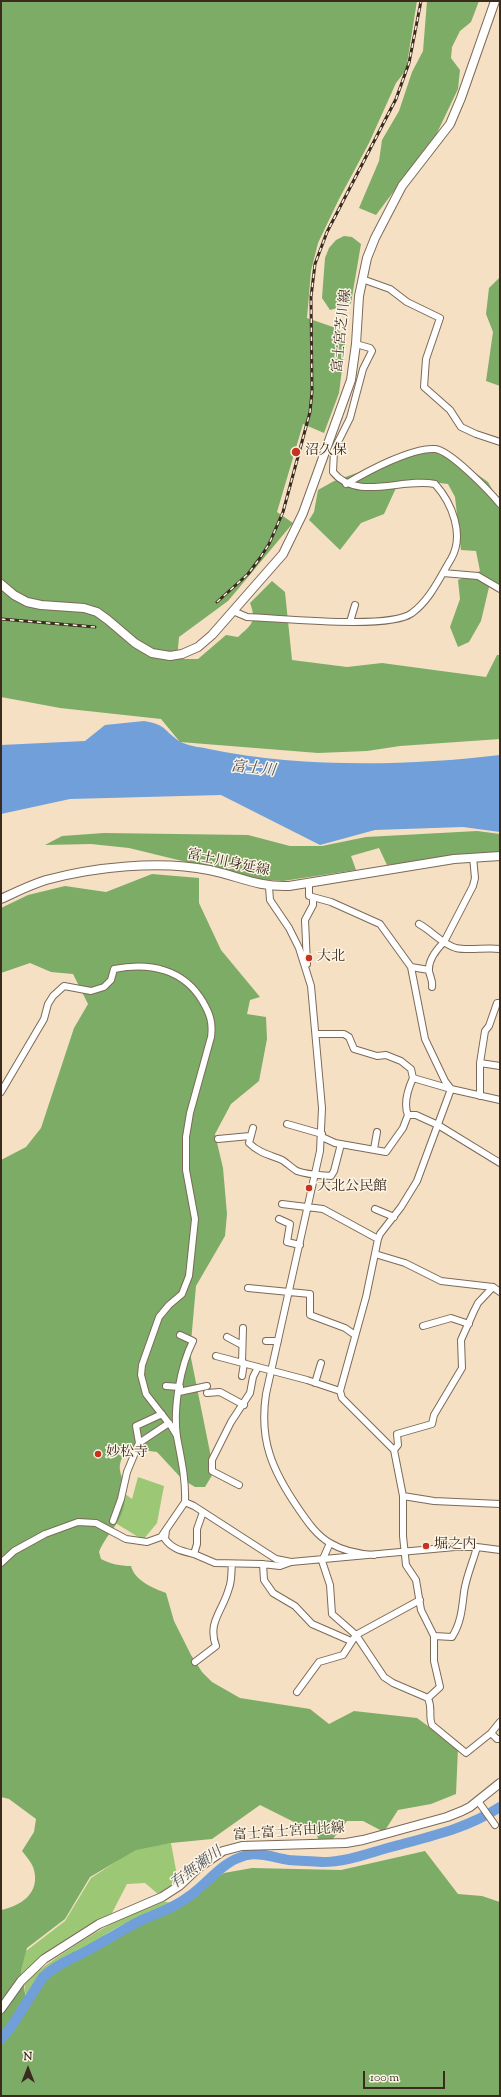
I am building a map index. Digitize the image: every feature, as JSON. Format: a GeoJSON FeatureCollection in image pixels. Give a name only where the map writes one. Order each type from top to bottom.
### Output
{"type":"FeatureCollection","features":[{"type":"Feature","properties":{"kind":"main road","name":"富士宮芝川線"},"geometry":{"type":"LineString","coordinates":[[1,584],[14,595],[27,602],[41,605],[84,608],[97,612],[135,643],[152,653],[170,656],[182,654],[198,647],[212,635],[283,554],[299,525],[351,380],[362,279],[375,238],[402,186],[450,124],[461,98],[495,1]]}},
{"type":"Feature","properties":{"kind":"main road","name":"富士川身延線"},"geometry":{"type":"LineString","coordinates":[[1,899],[30,886],[64,876],[149,865],[208,870],[269,887],[309,884],[473,857],[500,856]]}},
{"type":"Feature","properties":{"kind":"main road","name":"富士富士宮由比線"},"geometry":{"type":"LineString","coordinates":[[1,2008],[21,1981],[44,1959],[99,1924],[162,1897],[179,1886],[198,1868],[223,1851],[242,1846],[346,1843],[363,1840],[447,1817],[479,1804],[500,1783]]}},
{"type":"Feature","properties":{"kind":"street"},"geometry":{"type":"LineString","coordinates":[[362,279],[390,289],[407,302],[440,318],[426,358],[424,388],[450,410],[461,427],[500,442]]}},
{"type":"Feature","properties":{"kind":"street"},"geometry":{"type":"LineString","coordinates":[[233,611],[247,617],[350,622],[386,622],[399,620],[411,614],[427,597],[456,550],[456,535],[451,509],[445,495],[435,484],[422,482],[377,487],[346,484],[333,472],[334,450],[350,418],[363,369],[372,351],[370,348],[356,344]]}},
{"type":"Feature","properties":{"kind":"street"},"geometry":{"type":"LineString","coordinates":[[346,484],[370,470],[408,455],[426,450],[437,449],[474,475],[500,504]]}},
{"type":"Feature","properties":{"kind":"street"},"geometry":{"type":"LineString","coordinates":[[443,573],[478,576],[500,589]]}},
{"type":"Feature","properties":{"kind":"street"},"geometry":{"type":"LineString","coordinates":[[350,622],[355,605]]}},
{"type":"Feature","properties":{"kind":"street"},"geometry":{"type":"LineString","coordinates":[[432,987],[433,982],[429,970],[434,953],[444,942],[473,886],[475,878],[473,857]]}},
{"type":"Feature","properties":{"kind":"street"},"geometry":{"type":"LineString","coordinates":[[309,884],[309,896],[331,902],[380,924],[411,967],[425,1039],[445,1081],[451,1089]]}},
{"type":"Feature","properties":{"kind":"street"},"geometry":{"type":"LineString","coordinates":[[269,887],[270,900],[289,928],[299,948],[307,970]]}},
{"type":"Feature","properties":{"kind":"street"},"geometry":{"type":"LineString","coordinates":[[313,898],[314,905],[305,920],[307,970],[313,1002],[322,1108],[322,1135],[300,1245],[263,1412],[267,1446],[276,1473],[310,1526],[330,1543],[346,1550],[374,1555]]}},
{"type":"Feature","properties":{"kind":"street"},"geometry":{"type":"LineString","coordinates":[[419,924],[431,930],[444,942],[457,948],[500,949]]}},
{"type":"Feature","properties":{"kind":"street"},"geometry":{"type":"LineString","coordinates":[[1,1092],[44,1019],[52,996],[64,986],[91,991],[107,986],[111,980],[114,969],[127,966],[152,967],[183,979],[197,991],[208,1010],[212,1026],[212,1037],[190,1114],[186,1137],[186,1170],[195,1218],[189,1276],[187,1285],[182,1294],[169,1305],[159,1317],[142,1365],[142,1382],[146,1394],[169,1423],[177,1436]]}},
{"type":"Feature","properties":{"kind":"street"},"geometry":{"type":"LineString","coordinates":[[411,967],[429,970]]}},
{"type":"Feature","properties":{"kind":"street"},"geometry":{"type":"LineString","coordinates":[[480,1096],[480,1063],[485,1031],[489,1026],[497,1003],[500,1003]]}},
{"type":"Feature","properties":{"kind":"street"},"geometry":{"type":"LineString","coordinates":[[287,1124],[322,1135],[341,1144],[386,1152],[403,1128],[408,1115],[406,1107],[408,1088],[413,1078],[411,1069],[401,1061],[386,1055],[377,1056],[354,1049],[349,1037],[344,1034],[316,1034]]}},
{"type":"Feature","properties":{"kind":"street"},"geometry":{"type":"LineString","coordinates":[[480,1063],[500,1066]]}},
{"type":"Feature","properties":{"kind":"street"},"geometry":{"type":"LineString","coordinates":[[413,1078],[451,1089],[500,1100]]}},
{"type":"Feature","properties":{"kind":"street"},"geometry":{"type":"LineString","coordinates":[[428,1698],[440,1687],[434,1661],[434,1636],[422,1610],[419,1589],[406,1565],[404,1552],[403,1496],[394,1450],[342,1398],[340,1392],[378,1240],[417,1181],[451,1089]]}},
{"type":"Feature","properties":{"kind":"street"},"geometry":{"type":"LineString","coordinates":[[408,1115],[416,1115],[438,1125],[500,1163]]}},
{"type":"Feature","properties":{"kind":"street"},"geometry":{"type":"LineString","coordinates":[[253,1128],[249,1143],[268,1156],[282,1160],[297,1170],[314,1176],[331,1176],[334,1171],[341,1144]]}},
{"type":"Feature","properties":{"kind":"street"},"geometry":{"type":"LineString","coordinates":[[374,1149],[377,1132]]}},
{"type":"Feature","properties":{"kind":"street"},"geometry":{"type":"LineString","coordinates":[[218,1139],[250,1136]]}},
{"type":"Feature","properties":{"kind":"street"},"geometry":{"type":"LineString","coordinates":[[282,1204],[323,1209],[378,1240]]}},
{"type":"Feature","properties":{"kind":"street"},"geometry":{"type":"LineString","coordinates":[[375,1209],[394,1217]]}},
{"type":"Feature","properties":{"kind":"street"},"geometry":{"type":"LineString","coordinates":[[279,1219],[290,1224],[286,1242],[300,1245]]}},
{"type":"Feature","properties":{"kind":"street"},"geometry":{"type":"LineString","coordinates":[[375,1254],[405,1263],[441,1281],[493,1287],[500,1292]]}},
{"type":"Feature","properties":{"kind":"street"},"geometry":{"type":"LineString","coordinates":[[394,1450],[398,1445],[397,1434],[432,1424],[434,1415],[462,1368],[461,1340],[478,1303],[493,1287]]}},
{"type":"Feature","properties":{"kind":"street"},"geometry":{"type":"LineString","coordinates":[[248,1288],[289,1294],[310,1294],[310,1315],[345,1328],[355,1335]]}},
{"type":"Feature","properties":{"kind":"street"},"geometry":{"type":"LineString","coordinates":[[423,1326],[451,1318],[469,1324]]}},
{"type":"Feature","properties":{"kind":"street"},"geometry":{"type":"LineString","coordinates":[[242,1376],[243,1328]]}},
{"type":"Feature","properties":{"kind":"street"},"geometry":{"type":"LineString","coordinates":[[1,1563],[14,1551],[45,1534],[78,1522],[96,1523],[126,1540],[147,1542],[161,1537],[166,1527],[185,1502],[182,1460],[176,1424],[182,1372],[193,1341],[180,1335]]}},
{"type":"Feature","properties":{"kind":"street"},"geometry":{"type":"LineString","coordinates":[[227,1337],[242,1345]]}},
{"type":"Feature","properties":{"kind":"street"},"geometry":{"type":"LineString","coordinates":[[266,1341],[278,1341]]}},
{"type":"Feature","properties":{"kind":"street"},"geometry":{"type":"LineString","coordinates":[[216,1356],[272,1370],[340,1392]]}},
{"type":"Feature","properties":{"kind":"street"},"geometry":{"type":"LineString","coordinates":[[315,1383],[321,1363]]}},
{"type":"Feature","properties":{"kind":"street"},"geometry":{"type":"LineString","coordinates":[[239,1485],[212,1471],[211,1465],[231,1422],[244,1405],[250,1393],[253,1377],[258,1366]]}},
{"type":"Feature","properties":{"kind":"street"},"geometry":{"type":"LineString","coordinates":[[166,1386],[179,1390],[206,1386]]}},
{"type":"Feature","properties":{"kind":"street"},"geometry":{"type":"LineString","coordinates":[[207,1393],[220,1392],[244,1405]]}},
{"type":"Feature","properties":{"kind":"street"},"geometry":{"type":"LineString","coordinates":[[113,1521],[121,1499],[127,1472],[139,1443],[136,1426],[162,1414]]}},
{"type":"Feature","properties":{"kind":"street"},"geometry":{"type":"LineString","coordinates":[[139,1443],[169,1423]]}},
{"type":"Feature","properties":{"kind":"street"},"geometry":{"type":"LineString","coordinates":[[403,1496],[434,1501],[500,1504]]}},
{"type":"Feature","properties":{"kind":"street"},"geometry":{"type":"LineString","coordinates":[[433,1508],[434,1501]]}},
{"type":"Feature","properties":{"kind":"street"},"geometry":{"type":"LineString","coordinates":[[185,1502],[276,1559],[291,1562],[322,1561],[404,1552],[477,1547],[500,1550]]}},
{"type":"Feature","properties":{"kind":"street"},"geometry":{"type":"LineString","coordinates":[[194,1554],[197,1544],[197,1529],[202,1512]]}},
{"type":"Feature","properties":{"kind":"street"},"geometry":{"type":"LineString","coordinates":[[166,1527],[165,1540],[168,1544],[178,1550],[194,1554],[215,1563],[263,1564],[280,1566],[291,1562]]}},
{"type":"Feature","properties":{"kind":"street"},"geometry":{"type":"LineString","coordinates":[[330,1543],[322,1561],[330,1585],[332,1614],[356,1635],[384,1677],[393,1684],[428,1698],[432,1708],[430,1720],[432,1725],[466,1753],[491,1733],[500,1722]]}},
{"type":"Feature","properties":{"kind":"street"},"geometry":{"type":"LineString","coordinates":[[434,1636],[452,1637],[457,1628],[463,1607],[464,1592],[477,1547]]}},
{"type":"Feature","properties":{"kind":"street"},"geometry":{"type":"LineString","coordinates":[[195,1662],[216,1646],[212,1635],[215,1620],[230,1588],[232,1564]]}},
{"type":"Feature","properties":{"kind":"street"},"geometry":{"type":"LineString","coordinates":[[263,1564],[264,1580],[273,1593],[295,1606],[312,1624],[352,1640]]}},
{"type":"Feature","properties":{"kind":"street"},"geometry":{"type":"LineString","coordinates":[[297,1692],[319,1662],[343,1655],[356,1635],[420,1600]]}},
{"type":"Feature","properties":{"kind":"street"},"geometry":{"type":"LineString","coordinates":[[491,1733],[497,1739],[500,1739]]}},
{"type":"Feature","properties":{"kind":"street"},"geometry":{"type":"LineString","coordinates":[[479,1804],[495,1825]]}},
{"type":"Feature","properties":{"kind":"green space"},"geometry":{"type":"Polygon","coordinates":[[[1,1],[417,1],[406,70],[396,83],[369,143],[339,199],[318,243],[311,271],[307,318],[336,328],[346,337],[339,393],[324,433],[303,424],[277,512],[293,523],[228,601],[179,637],[177,659],[198,659],[226,635],[238,637],[250,626],[252,622],[253,614],[250,603],[272,581],[285,592],[292,660],[347,667],[382,663],[486,677],[497,655],[500,655],[500,739],[400,746],[367,751],[318,753],[180,742],[161,719],[60,708],[1,697],[1,1]]]}},
{"type":"Feature","properties":{"kind":"green space"},"geometry":{"type":"Polygon","coordinates":[[[427,1],[479,1],[471,22],[460,31],[452,47],[451,58],[460,70],[458,89],[436,135],[376,215],[359,208],[379,161],[382,140],[399,111],[412,72],[423,51],[427,1]]]}},
{"type":"Feature","properties":{"kind":"green space"},"geometry":{"type":"Polygon","coordinates":[[[344,236],[352,237],[361,244],[351,303],[349,305],[330,310],[322,298],[325,258],[329,248],[336,240],[344,236]]]}},
{"type":"Feature","properties":{"kind":"green space"},"geometry":{"type":"Polygon","coordinates":[[[500,277],[500,386],[486,381],[493,332],[486,314],[489,288],[500,277]]]}},
{"type":"Feature","properties":{"kind":"green space"},"geometry":{"type":"Polygon","coordinates":[[[436,445],[488,482],[500,503],[500,589],[490,583],[481,621],[469,642],[458,647],[450,627],[460,599],[458,580],[480,571],[476,551],[461,550],[455,497],[448,484],[414,480],[396,488],[384,514],[361,523],[340,550],[309,520],[314,512],[318,490],[334,481],[436,445]]]}},
{"type":"Feature","properties":{"kind":"green space"},"geometry":{"type":"Polygon","coordinates":[[[477,831],[500,834],[500,852],[387,865],[379,848],[351,856],[356,870],[283,881],[256,879],[129,848],[91,844],[45,845],[62,836],[104,833],[248,835],[290,846],[322,846],[366,837],[477,831]]]}},
{"type":"Feature","properties":{"kind":"green space"},"geometry":{"type":"Polygon","coordinates":[[[152,874],[199,878],[199,903],[221,950],[260,997],[250,1000],[247,1014],[266,1017],[267,1039],[259,1081],[231,1104],[215,1134],[223,1168],[227,1214],[225,1236],[196,1286],[191,1358],[214,1472],[205,1487],[195,1487],[182,1479],[157,1452],[142,1450],[126,1452],[120,1464],[125,1488],[124,1504],[119,1519],[99,1552],[101,1559],[123,1566],[131,1566],[136,1576],[140,1580],[166,1593],[174,1621],[191,1655],[202,1672],[212,1682],[240,1698],[310,1709],[329,1724],[354,1711],[417,1718],[458,1748],[456,1794],[431,1804],[398,1810],[384,1832],[363,1821],[347,1821],[332,1840],[319,1841],[316,1833],[260,1805],[212,1839],[171,1843],[136,1850],[90,1877],[65,1919],[27,1948],[21,1970],[26,1999],[47,1978],[101,1937],[142,1916],[156,1916],[224,1873],[252,1868],[341,1870],[425,1851],[458,1894],[482,1896],[500,1902],[500,2096],[1,2096],[1,1910],[22,1902],[31,1892],[34,1885],[35,1878],[33,1868],[22,1851],[34,1832],[36,1819],[9,1799],[1,1797],[1,1160],[26,1147],[41,1128],[74,1028],[88,1004],[73,974],[51,972],[30,963],[1,973],[1,908],[28,895],[65,886],[106,892],[152,874]]]}},
{"type":"Feature","properties":{"kind":"green space"},"geometry":{"type":"Polygon","coordinates":[[[138,1477],[164,1486],[157,1523],[143,1540],[96,1511],[121,1491],[132,1499],[138,1477]]]}},
{"type":"Feature","properties":{"kind":"green space"},"geometry":{"type":"Polygon","coordinates":[[[171,1843],[178,1881],[158,1894],[145,1883],[127,1884],[112,1913],[23,1979],[20,1967],[26,1951],[65,1921],[91,1878],[137,1848],[171,1843]]]}},
{"type":"Feature","properties":{"kind":"green space"},"geometry":{"type":"Polygon","coordinates":[[[161,1901],[177,1904],[158,1915],[143,1917],[128,1922],[97,1940],[51,1976],[26,1999],[24,1982],[56,1958],[107,1926],[161,1901]]]}},
{"type":"Feature","properties":{"kind":"water","name":"富士川"},"geometry":{"type":"Polygon","coordinates":[[[144,721],[161,726],[182,743],[244,755],[280,760],[391,763],[465,759],[500,755],[500,832],[463,827],[375,830],[320,845],[221,795],[70,799],[1,814],[1,745],[85,741],[105,725],[144,721]]]}},
{"type":"Feature","properties":{"kind":"waterway","name":"有無瀬川"},"geometry":{"type":"LineString","coordinates":[[1,2039],[11,2027],[43,1977],[49,1972],[136,1923],[183,1901],[222,1868],[238,1858],[258,1854],[293,1860],[332,1862],[449,1831],[475,1821],[500,1807]]}},
{"type":"Feature","properties":{"kind":"railway"},"geometry":{"type":"LineString","coordinates":[[217,602],[248,574],[260,558],[269,544],[283,512],[310,412],[312,392],[311,297],[315,264],[327,232],[396,99],[409,63],[421,1]]}},
{"type":"Feature","properties":{"kind":"railway"},"geometry":{"type":"LineString","coordinates":[[1,619],[95,627]]}},
{"type":"Feature","properties":{"kind":"place","name":"沼久保"},"geometry":{"type":"Point","coordinates":[296,452]}},
{"type":"Feature","properties":{"kind":"place","name":"大北"},"geometry":{"type":"Point","coordinates":[309,958]}},
{"type":"Feature","properties":{"kind":"place","name":"大北公民館"},"geometry":{"type":"Point","coordinates":[309,1188]}},
{"type":"Feature","properties":{"kind":"place","name":"妙松寺"},"geometry":{"type":"Point","coordinates":[98,1454]}},
{"type":"Feature","properties":{"kind":"place","name":"堀之内"},"geometry":{"type":"Point","coordinates":[426,1546]}}]}
